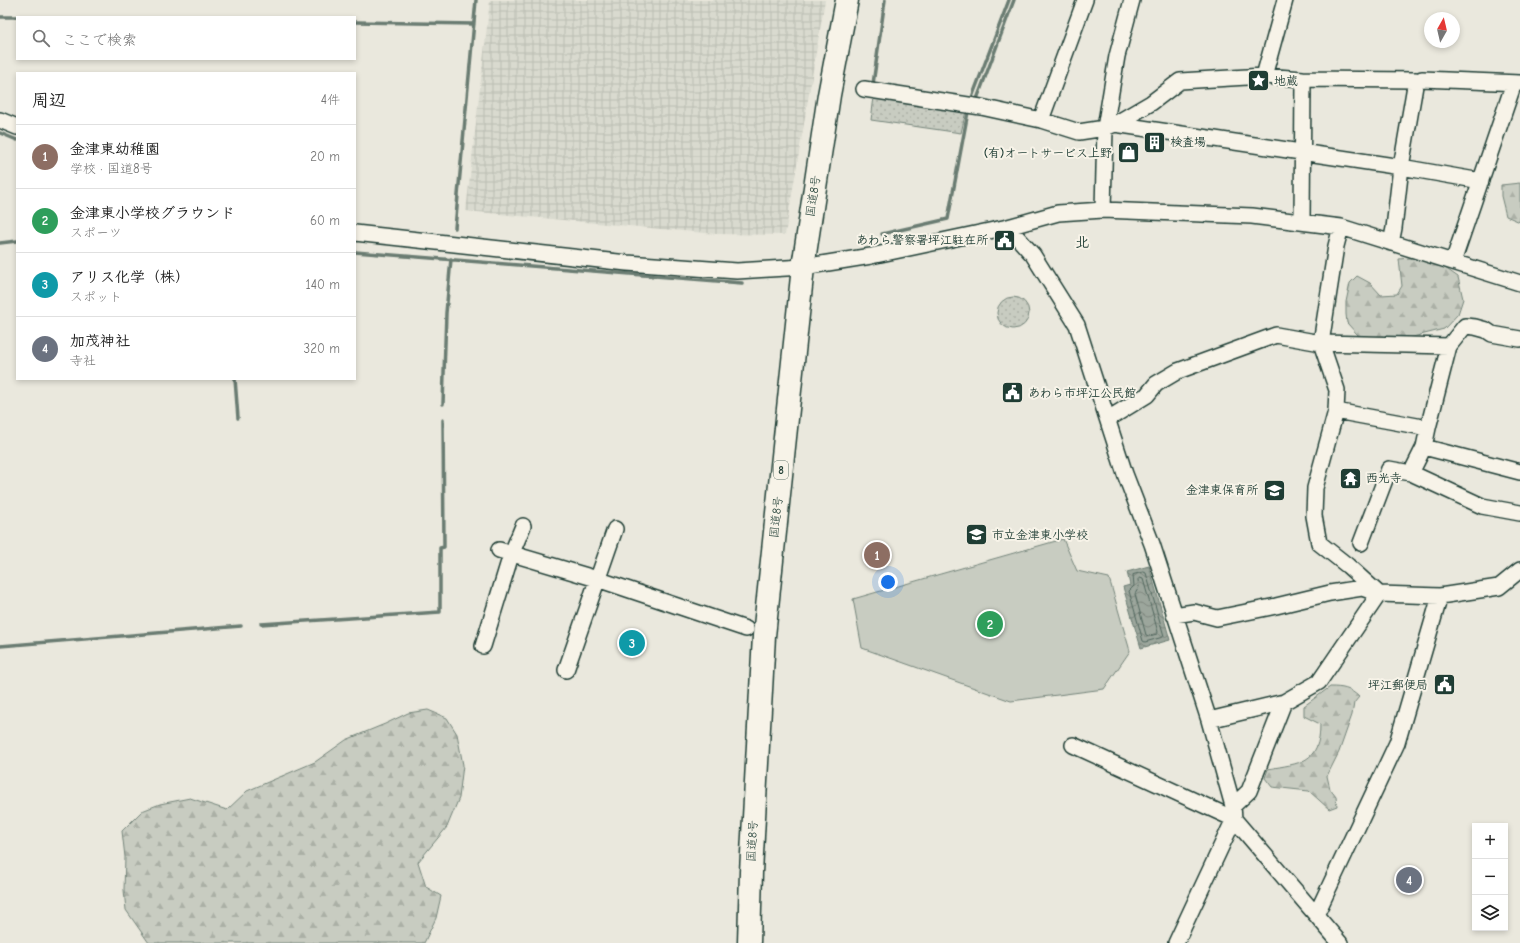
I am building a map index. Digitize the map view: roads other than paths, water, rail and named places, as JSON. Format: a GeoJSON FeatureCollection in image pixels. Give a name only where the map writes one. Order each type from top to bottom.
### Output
{"type":"FeatureCollection","features":[{"type":"Feature","properties":{"kind":"highway","name":"国道8号"},"geometry":{"type":"LineString","coordinates":[[750,943],[751,872],[764,636],[803,267],[829,95],[847,0]]}},
{"type":"Feature","properties":{"kind":"street"},"geometry":{"type":"LineString","coordinates":[[1041,120],[1085,0]]}},
{"type":"Feature","properties":{"kind":"street"},"geometry":{"type":"LineString","coordinates":[[1103,210],[1117,56],[1132,0]]}},
{"type":"Feature","properties":{"kind":"street"},"geometry":{"type":"LineString","coordinates":[[1264,76],[1286,0]]}},
{"type":"Feature","properties":{"kind":"street"},"geometry":{"type":"LineString","coordinates":[[1110,126],[1151,102],[1180,81],[1264,76],[1416,80],[1401,167],[1391,242]]}},
{"type":"Feature","properties":{"kind":"street"},"geometry":{"type":"LineString","coordinates":[[1302,222],[1303,78]]}},
{"type":"Feature","properties":{"kind":"street"},"geometry":{"type":"LineString","coordinates":[[1422,79],[1517,83],[1453,262]]}},
{"type":"Feature","properties":{"kind":"street"},"geometry":{"type":"LineString","coordinates":[[864,89],[981,107],[1041,120],[1079,132],[1110,126],[1303,152],[1481,181]]}},
{"type":"Feature","properties":{"kind":"street"},"geometry":{"type":"LineString","coordinates":[[0,120],[16,127]]}},
{"type":"Feature","properties":{"kind":"street"},"geometry":{"type":"LineString","coordinates":[[356,233],[627,263],[736,271],[803,267],[871,256],[1008,227],[1058,213],[1103,210],[1252,216],[1341,227],[1520,283]]}},
{"type":"Feature","properties":{"kind":"street"},"geometry":{"type":"LineString","coordinates":[[1008,227],[1033,255],[1077,325],[1125,474],[1152,544],[1209,720],[1234,812],[1340,943]]}},
{"type":"Feature","properties":{"kind":"street"},"geometry":{"type":"LineString","coordinates":[[1341,227],[1336,246],[1321,343],[1337,390],[1336,411],[1315,488],[1314,516],[1319,543],[1348,566],[1379,594]]}},
{"type":"Feature","properties":{"kind":"street"},"geometry":{"type":"LineString","coordinates":[[1411,473],[1424,447],[1449,346],[1465,326],[1486,330],[1492,334],[1520,339]]}},
{"type":"Feature","properties":{"kind":"street"},"geometry":{"type":"LineString","coordinates":[[1108,419],[1147,395],[1156,384],[1178,371],[1276,335],[1321,343],[1449,346]]}},
{"type":"Feature","properties":{"kind":"street"},"geometry":{"type":"LineString","coordinates":[[1336,411],[1428,428]]}},
{"type":"Feature","properties":{"kind":"street"},"geometry":{"type":"LineString","coordinates":[[1424,447],[1520,472]]}},
{"type":"Feature","properties":{"kind":"street"},"geometry":{"type":"LineString","coordinates":[[1361,543],[1389,469],[1411,473],[1482,506],[1520,513]]}},
{"type":"Feature","properties":{"kind":"street"},"geometry":{"type":"LineString","coordinates":[[483,646],[505,552],[522,526]]}},
{"type":"Feature","properties":{"kind":"street"},"geometry":{"type":"LineString","coordinates":[[566,670],[615,529]]}},
{"type":"Feature","properties":{"kind":"street"},"geometry":{"type":"LineString","coordinates":[[505,552],[597,579],[746,629]]}},
{"type":"Feature","properties":{"kind":"street"},"geometry":{"type":"LineString","coordinates":[[1174,615],[1194,612],[1216,618],[1330,593],[1362,588],[1379,594],[1440,596],[1499,587],[1520,570]]}},
{"type":"Feature","properties":{"kind":"street"},"geometry":{"type":"LineString","coordinates":[[1209,720],[1284,702],[1319,682],[1379,594]]}},
{"type":"Feature","properties":{"kind":"street"},"geometry":{"type":"LineString","coordinates":[[1316,915],[1397,743],[1440,596]]}},
{"type":"Feature","properties":{"kind":"street"},"geometry":{"type":"LineString","coordinates":[[1176,943],[1234,812],[1249,791],[1284,702]]}},
{"type":"Feature","properties":{"kind":"street"},"geometry":{"type":"LineString","coordinates":[[1073,744],[1234,812]]}},
{"type":"Feature","properties":{"kind":"water"},"geometry":{"type":"Polygon","coordinates":[[[1149,566],[1170,640],[1141,648],[1123,587],[1130,585],[1127,572],[1149,566]]]}},
{"type":"Feature","properties":{"kind":"waterway"},"geometry":{"type":"LineString","coordinates":[[455,228],[476,0]]}},
{"type":"Feature","properties":{"kind":"waterway"},"geometry":{"type":"LineString","coordinates":[[873,84],[885,0]]}},
{"type":"Feature","properties":{"kind":"waterway"},"geometry":{"type":"LineString","coordinates":[[971,100],[1009,0]]}},
{"type":"Feature","properties":{"kind":"waterway"},"geometry":{"type":"LineString","coordinates":[[977,99],[1014,0]]}},
{"type":"Feature","properties":{"kind":"waterway"},"geometry":{"type":"LineString","coordinates":[[0,17],[16,17]]}},
{"type":"Feature","properties":{"kind":"waterway"},"geometry":{"type":"LineString","coordinates":[[356,22],[474,24]]}},
{"type":"Feature","properties":{"kind":"waterway"},"geometry":{"type":"LineString","coordinates":[[882,234],[948,219],[968,112]]}},
{"type":"Feature","properties":{"kind":"waterway"},"geometry":{"type":"LineString","coordinates":[[0,133],[16,140]]}},
{"type":"Feature","properties":{"kind":"waterway"},"geometry":{"type":"LineString","coordinates":[[0,243],[16,241]]}},
{"type":"Feature","properties":{"kind":"waterway"},"geometry":{"type":"LineString","coordinates":[[356,252],[742,283]]}},
{"type":"Feature","properties":{"kind":"waterway"},"geometry":{"type":"LineString","coordinates":[[443,404],[446,313],[451,259]]}},
{"type":"Feature","properties":{"kind":"waterway"},"geometry":{"type":"LineString","coordinates":[[235,380],[238,418]]}},
{"type":"Feature","properties":{"kind":"waterway"},"geometry":{"type":"LineString","coordinates":[[261,624],[440,612],[440,548],[444,547],[443,420]]}},
{"type":"Feature","properties":{"kind":"waterway"},"geometry":{"type":"LineString","coordinates":[[0,646],[241,626]]}},
{"type":"Feature","properties":{"kind":"place","name":"地蔵"},"geometry":{"type":"Point","coordinates":[1258,81]}},
{"type":"Feature","properties":{"kind":"place","name":"検査場"},"geometry":{"type":"Point","coordinates":[1155,142]}},
{"type":"Feature","properties":{"kind":"place","name":"(有)オートサービス上野"},"geometry":{"type":"Point","coordinates":[1128,153]}},
{"type":"Feature","properties":{"kind":"place","name":"あわら警察署坪江駐在所"},"geometry":{"type":"Point","coordinates":[1004,240]}},
{"type":"Feature","properties":{"kind":"place","name":"あわら市坪江公民館"},"geometry":{"type":"Point","coordinates":[1012,393]}},
{"type":"Feature","properties":{"kind":"place","name":"西光寺"},"geometry":{"type":"Point","coordinates":[1351,478]}},
{"type":"Feature","properties":{"kind":"place","name":"金津東保育所"},"geometry":{"type":"Point","coordinates":[1274,490]}},
{"type":"Feature","properties":{"kind":"place","name":"市立金津東小学校"},"geometry":{"type":"Point","coordinates":[976,535]}},
{"type":"Feature","properties":{"kind":"place","name":"金津東幼稚園"},"geometry":{"type":"Point","coordinates":[877,555]}},
{"type":"Feature","properties":{"kind":"place","name":"金津東小学校グラウンド"},"geometry":{"type":"Point","coordinates":[990,624]}},
{"type":"Feature","properties":{"kind":"place","name":"アリス化学（株）"},"geometry":{"type":"Point","coordinates":[632,643]}},
{"type":"Feature","properties":{"kind":"place","name":"坪江郵便局"},"geometry":{"type":"Point","coordinates":[1444,685]}},
{"type":"Feature","properties":{"kind":"place","name":"加茂神社"},"geometry":{"type":"Point","coordinates":[1409,880]}},
{"type":"Feature","properties":{"kind":"district","name":"北"},"geometry":{"type":"Point","coordinates":[1082,242]}}]}
